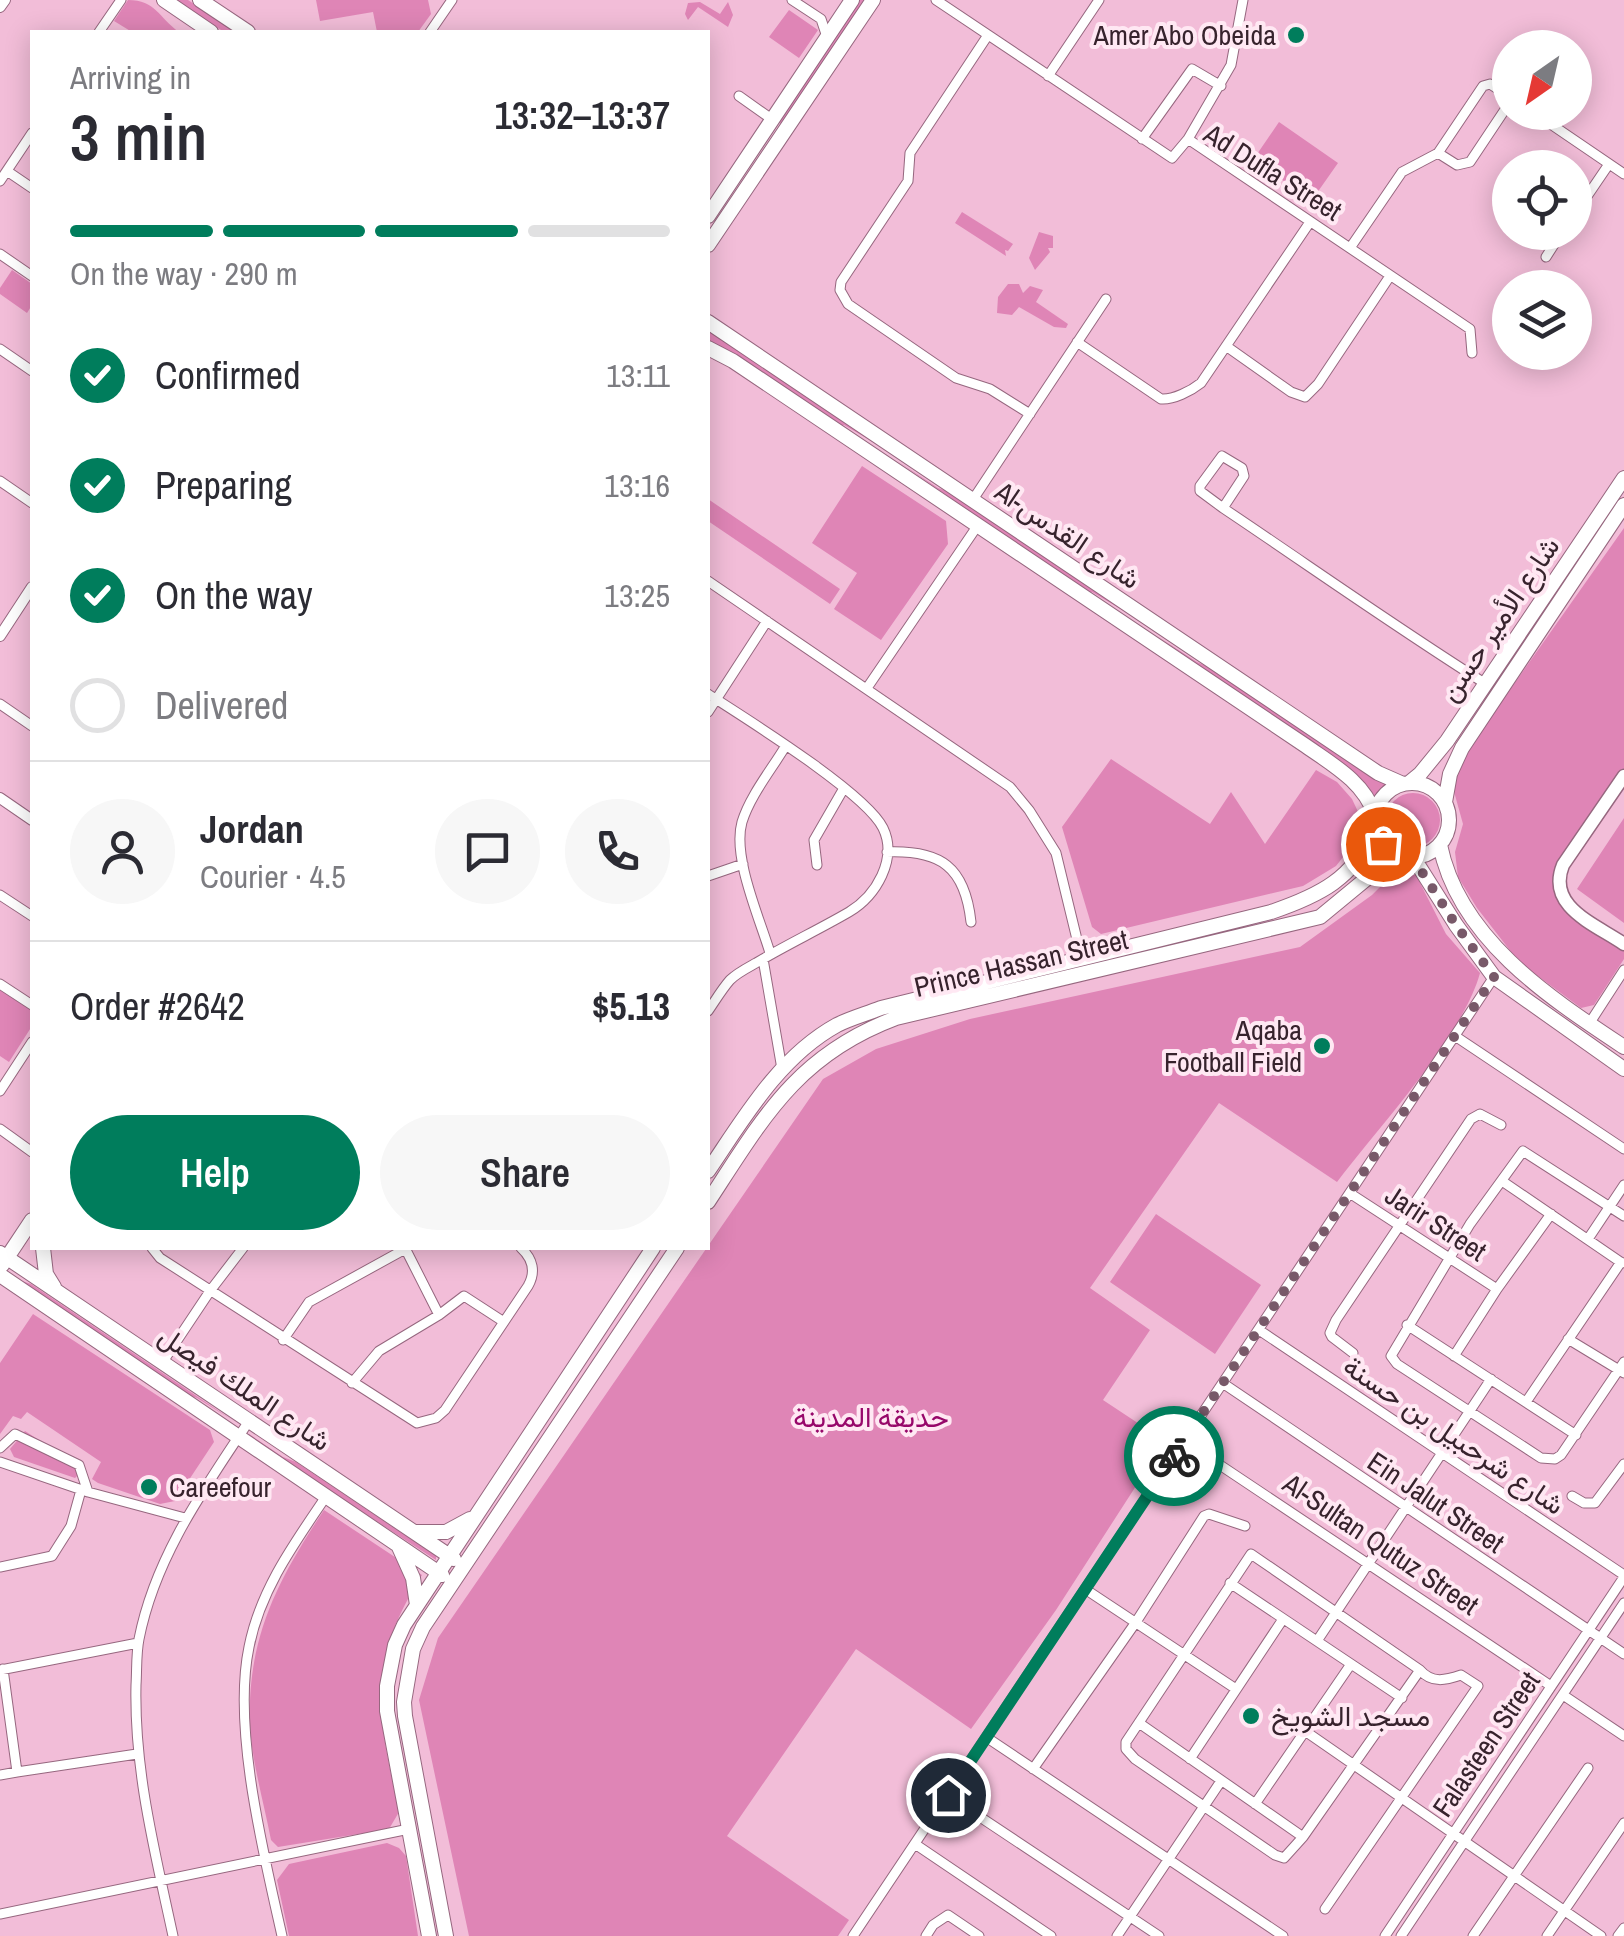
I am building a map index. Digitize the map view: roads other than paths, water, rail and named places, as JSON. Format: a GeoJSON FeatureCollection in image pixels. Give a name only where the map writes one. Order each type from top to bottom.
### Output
{"type":"FeatureCollection","features":[{"type":"Feature","properties":{"kind":"main road"},"geometry":{"type":"LineString","coordinates":[[164,0],[208,30]]}},
{"type":"Feature","properties":{"kind":"main road"},"geometry":{"type":"LineString","coordinates":[[200,0],[217,5],[246,30]]}},
{"type":"Feature","properties":{"kind":"main road"},"geometry":{"type":"LineString","coordinates":[[710,242],[768,141],[774,120],[852,0]]}},
{"type":"Feature","properties":{"kind":"main road"},"geometry":{"type":"LineString","coordinates":[[710,211],[768,141],[873,0]]}},
{"type":"Feature","properties":{"kind":"main road","name":"Al-شارع القدس"},"geometry":{"type":"LineString","coordinates":[[710,323],[878,448],[890,466],[1349,777],[1370,801],[1375,823]]}},
{"type":"Feature","properties":{"kind":"main road","name":"Al-شارع القدس"},"geometry":{"type":"LineString","coordinates":[[710,349],[878,448],[900,453],[1378,772],[1406,784]]}},
{"type":"Feature","properties":{"kind":"main road"},"geometry":{"type":"LineString","coordinates":[[890,466],[900,453]]}},
{"type":"Feature","properties":{"kind":"main road","name":"شارع الأمير حسن"},"geometry":{"type":"LineString","coordinates":[[1445,802],[1450,774],[1462,748],[1620,501],[1624,478]]}},
{"type":"Feature","properties":{"kind":"main road","name":"شارع الأمير حسن"},"geometry":{"type":"LineString","coordinates":[[1406,784],[1432,760],[1620,501]]}},
{"type":"Feature","properties":{"kind":"main road"},"geometry":{"type":"LineString","coordinates":[[1144,638],[1153,623]]}},
{"type":"Feature","properties":{"kind":"main road"},"geometry":{"type":"LineString","coordinates":[[1624,776],[1563,866],[1558,882],[1563,901],[1624,944]]}},
{"type":"Feature","properties":{"kind":"main road"},"geometry":{"type":"LineString","coordinates":[[1408,857],[1432,852],[1440,844],[1449,820],[1445,802],[1430,788],[1406,784],[1384,795],[1375,823],[1388,849],[1408,857],[1494,977],[1624,1069]]}},
{"type":"Feature","properties":{"kind":"main road","name":"Prince Hassan Street"},"geometry":{"type":"LineString","coordinates":[[710,1199],[762,1120],[795,1080],[831,1049],[860,1032],[896,1018],[1314,898],[1364,855],[1375,823]]}},
{"type":"Feature","properties":{"kind":"main road"},"geometry":{"type":"LineString","coordinates":[[1440,844],[1454,885],[1509,960],[1542,992],[1624,1047]]}},
{"type":"Feature","properties":{"kind":"main road","name":"Prince Hassan Street"},"geometry":{"type":"LineString","coordinates":[[710,1167],[782,1069],[826,1032],[881,1008],[1320,917],[1377,870],[1408,857]]}},
{"type":"Feature","properties":{"kind":"main road"},"geometry":{"type":"LineString","coordinates":[[4,1268],[30,1223]]}},
{"type":"Feature","properties":{"kind":"main road"},"geometry":{"type":"LineString","coordinates":[[4,1268],[22,1268],[37,1250]]}},
{"type":"Feature","properties":{"kind":"main road"},"geometry":{"type":"LineString","coordinates":[[40,1250],[46,1274],[61,1294]]}},
{"type":"Feature","properties":{"kind":"main road"},"geometry":{"type":"LineString","coordinates":[[428,1936],[386,1711],[395,1644],[448,1555],[653,1250]]}},
{"type":"Feature","properties":{"kind":"main road"},"geometry":{"type":"LineString","coordinates":[[446,1936],[404,1702],[412,1649],[463,1565],[676,1250]]}},
{"type":"Feature","properties":{"kind":"main road","name":"شارع الملك فيصل"},"geometry":{"type":"LineString","coordinates":[[4,1268],[237,1438],[452,1582]]}},
{"type":"Feature","properties":{"kind":"main road","name":"شارع الملك فيصل"},"geometry":{"type":"LineString","coordinates":[[22,1268],[463,1565]]}},
{"type":"Feature","properties":{"kind":"main road"},"geometry":{"type":"LineString","coordinates":[[414,1532],[446,1532],[475,1516]]}},
{"type":"Feature","properties":{"kind":"main road"},"geometry":{"type":"LineString","coordinates":[[398,1546],[413,1578],[417,1605]]}},
{"type":"Feature","properties":{"kind":"street"},"geometry":{"type":"LineString","coordinates":[[0,7],[4,0]]}},
{"type":"Feature","properties":{"kind":"street"},"geometry":{"type":"LineString","coordinates":[[101,30],[121,0]]}},
{"type":"Feature","properties":{"kind":"street"},"geometry":{"type":"LineString","coordinates":[[792,0],[821,19],[827,37]]}},
{"type":"Feature","properties":{"kind":"street","name":"Ad Dufla Street"},"geometry":{"type":"LineString","coordinates":[[936,0],[1174,158],[1188,139],[1470,328],[1472,352]]}},
{"type":"Feature","properties":{"kind":"street"},"geometry":{"type":"LineString","coordinates":[[1048,76],[1098,0]]}},
{"type":"Feature","properties":{"kind":"street"},"geometry":{"type":"LineString","coordinates":[[1188,139],[1231,65],[1243,0]]}},
{"type":"Feature","properties":{"kind":"street"},"geometry":{"type":"LineString","coordinates":[[436,30],[450,1]]}},
{"type":"Feature","properties":{"kind":"street"},"geometry":{"type":"LineString","coordinates":[[988,35],[910,153],[908,181],[841,282],[842,296],[956,378],[990,389],[1030,414]]}},
{"type":"Feature","properties":{"kind":"street"},"geometry":{"type":"LineString","coordinates":[[1142,139],[1192,69],[1222,86]]}},
{"type":"Feature","properties":{"kind":"street"},"geometry":{"type":"LineString","coordinates":[[1350,248],[1402,172],[1438,153],[1482,86],[1492,86]]}},
{"type":"Feature","properties":{"kind":"street"},"geometry":{"type":"LineString","coordinates":[[739,96],[774,120]]}},
{"type":"Feature","properties":{"kind":"street"},"geometry":{"type":"LineString","coordinates":[[1438,153],[1457,164],[1470,162],[1492,127]]}},
{"type":"Feature","properties":{"kind":"street"},"geometry":{"type":"LineString","coordinates":[[1560,130],[1624,174]]}},
{"type":"Feature","properties":{"kind":"street"},"geometry":{"type":"LineString","coordinates":[[0,182],[30,136]]}},
{"type":"Feature","properties":{"kind":"street"},"geometry":{"type":"LineString","coordinates":[[1592,190],[1610,164]]}},
{"type":"Feature","properties":{"kind":"street"},"geometry":{"type":"LineString","coordinates":[[7,171],[30,187]]}},
{"type":"Feature","properties":{"kind":"street"},"geometry":{"type":"LineString","coordinates":[[1078,342],[1164,400],[1197,386],[1310,222]]}},
{"type":"Feature","properties":{"kind":"street"},"geometry":{"type":"LineString","coordinates":[[1546,257],[1550,250]]}},
{"type":"Feature","properties":{"kind":"street"},"geometry":{"type":"LineString","coordinates":[[0,254],[30,275]]}},
{"type":"Feature","properties":{"kind":"street"},"geometry":{"type":"LineString","coordinates":[[1226,346],[1304,397],[1318,384],[1390,276]]}},
{"type":"Feature","properties":{"kind":"street"},"geometry":{"type":"LineString","coordinates":[[972,500],[1106,298]]}},
{"type":"Feature","properties":{"kind":"street"},"geometry":{"type":"LineString","coordinates":[[0,349],[30,369]]}},
{"type":"Feature","properties":{"kind":"street"},"geometry":{"type":"LineString","coordinates":[[1223,508],[1244,476],[1242,468],[1222,456],[1200,491],[1223,508],[1486,684]]}},
{"type":"Feature","properties":{"kind":"street"},"geometry":{"type":"LineString","coordinates":[[0,481],[30,502]]}},
{"type":"Feature","properties":{"kind":"street"},"geometry":{"type":"LineString","coordinates":[[867,688],[978,526]]}},
{"type":"Feature","properties":{"kind":"street"},"geometry":{"type":"LineString","coordinates":[[710,582],[1010,787],[1056,853],[1084,965]]}},
{"type":"Feature","properties":{"kind":"street"},"geometry":{"type":"LineString","coordinates":[[0,636],[30,591]]}},
{"type":"Feature","properties":{"kind":"street"},"geometry":{"type":"LineString","coordinates":[[710,1008],[732,978],[853,910],[884,873],[887,852],[882,828],[871,810],[712,697],[767,621]]}},
{"type":"Feature","properties":{"kind":"street"},"geometry":{"type":"LineString","coordinates":[[0,704],[30,725]]}},
{"type":"Feature","properties":{"kind":"street"},"geometry":{"type":"LineString","coordinates":[[782,1069],[766,956],[743,864],[742,822],[785,747]]}},
{"type":"Feature","properties":{"kind":"street"},"geometry":{"type":"LineString","coordinates":[[817,865],[814,840],[844,788]]}},
{"type":"Feature","properties":{"kind":"street"},"geometry":{"type":"LineString","coordinates":[[0,798],[30,819]]}},
{"type":"Feature","properties":{"kind":"street"},"geometry":{"type":"LineString","coordinates":[[887,852],[924,854],[952,869],[963,882],[971,922]]}},
{"type":"Feature","properties":{"kind":"street"},"geometry":{"type":"LineString","coordinates":[[710,875],[743,864]]}},
{"type":"Feature","properties":{"kind":"street"},"geometry":{"type":"LineString","coordinates":[[0,895],[30,915]]}},
{"type":"Feature","properties":{"kind":"street"},"geometry":{"type":"LineString","coordinates":[[1589,1024],[1624,970]]}},
{"type":"Feature","properties":{"kind":"street"},"geometry":{"type":"LineString","coordinates":[[853,1936],[1494,977]]}},
{"type":"Feature","properties":{"kind":"street"},"geometry":{"type":"LineString","coordinates":[[0,984],[30,1004]]}},
{"type":"Feature","properties":{"kind":"street"},"geometry":{"type":"LineString","coordinates":[[1455,1036],[1624,1149]]}},
{"type":"Feature","properties":{"kind":"street"},"geometry":{"type":"LineString","coordinates":[[0,1091],[30,1045]]}},
{"type":"Feature","properties":{"kind":"street"},"geometry":{"type":"LineString","coordinates":[[0,1069],[10,1076]]}},
{"type":"Feature","properties":{"kind":"street"},"geometry":{"type":"LineString","coordinates":[[1353,1353],[1336,1342],[1332,1329],[1471,1119],[1480,1114],[1501,1125]]}},
{"type":"Feature","properties":{"kind":"street"},"geometry":{"type":"LineString","coordinates":[[0,1130],[30,1151]]}},
{"type":"Feature","properties":{"kind":"street"},"geometry":{"type":"LineString","coordinates":[[1568,1339],[1622,1368],[1555,1459],[1541,1458],[1397,1364],[1391,1356],[1449,1258],[1523,1151],[1624,1216]]}},
{"type":"Feature","properties":{"kind":"street"},"geometry":{"type":"LineString","coordinates":[[1502,1180],[1622,1263],[1526,1402]]}},
{"type":"Feature","properties":{"kind":"street"},"geometry":{"type":"LineString","coordinates":[[1588,1240],[1624,1185]]}},
{"type":"Feature","properties":{"kind":"street","name":"Jarir Street"},"geometry":{"type":"LineString","coordinates":[[1351,1194],[1497,1289]]}},
{"type":"Feature","properties":{"kind":"street"},"geometry":{"type":"LineString","coordinates":[[1454,1356],[1551,1214]]}},
{"type":"Feature","properties":{"kind":"street"},"geometry":{"type":"LineString","coordinates":[[154,1250],[283,1340],[417,1423],[436,1418],[446,1410],[532,1278],[531,1260],[523,1250]]}},
{"type":"Feature","properties":{"kind":"street"},"geometry":{"type":"LineString","coordinates":[[162,1363],[241,1250]]}},
{"type":"Feature","properties":{"kind":"street"},"geometry":{"type":"LineString","coordinates":[[283,1340],[309,1302],[402,1250]]}},
{"type":"Feature","properties":{"kind":"street"},"geometry":{"type":"LineString","coordinates":[[407,1250],[439,1315]]}},
{"type":"Feature","properties":{"kind":"street"},"geometry":{"type":"LineString","coordinates":[[352,1383],[379,1351],[464,1296],[504,1322]]}},
{"type":"Feature","properties":{"kind":"street"},"geometry":{"type":"LineString","coordinates":[[1407,1325],[1576,1435]]}},
{"type":"Feature","properties":{"kind":"street","name":"شارع شرحبيل بن حسنة"},"geometry":{"type":"LineString","coordinates":[[1260,1330],[1624,1576]]}},
{"type":"Feature","properties":{"kind":"street"},"geometry":{"type":"LineString","coordinates":[[1317,1642],[1491,1380]]}},
{"type":"Feature","properties":{"kind":"street","name":"Ein Jalut Street"},"geometry":{"type":"LineString","coordinates":[[1224,1384],[1624,1654]]}},
{"type":"Feature","properties":{"kind":"street"},"geometry":{"type":"LineString","coordinates":[[173,1936],[137,1754],[138,1643],[153,1588],[185,1518],[249,1421]]}},
{"type":"Feature","properties":{"kind":"street"},"geometry":{"type":"LineString","coordinates":[[0,1448],[15,1434],[79,1465],[85,1491],[71,1526],[52,1556],[0,1567]]}},
{"type":"Feature","properties":{"kind":"street","name":"Al-Sultan Qutuz Street"},"geometry":{"type":"LineString","coordinates":[[1184,1441],[1552,1686]]}},
{"type":"Feature","properties":{"kind":"street"},"geometry":{"type":"LineString","coordinates":[[0,1462],[85,1491],[185,1518]]}},
{"type":"Feature","properties":{"kind":"street"},"geometry":{"type":"LineString","coordinates":[[1572,1496],[1595,1504],[1624,1464]]}},
{"type":"Feature","properties":{"kind":"street"},"geometry":{"type":"LineString","coordinates":[[282,1936],[265,1859],[245,1729],[249,1647],[270,1584],[325,1498]]}},
{"type":"Feature","properties":{"kind":"street"},"geometry":{"type":"LineString","coordinates":[[1033,1769],[1136,1622],[1204,1516],[1209,1514],[1245,1526]]}},
{"type":"Feature","properties":{"kind":"street"},"geometry":{"type":"LineString","coordinates":[[1325,1909],[1478,1686],[1462,1675],[1432,1680],[1420,1670],[1252,1554],[1126,1742],[1134,1759],[1284,1858],[1304,1837],[1420,1670]]}},
{"type":"Feature","properties":{"kind":"street","name":"Falasteen Street"},"geometry":{"type":"LineString","coordinates":[[1385,1936],[1624,1576]]}},
{"type":"Feature","properties":{"kind":"street"},"geometry":{"type":"LineString","coordinates":[[1230,1583],[1402,1698]]}},
{"type":"Feature","properties":{"kind":"street"},"geometry":{"type":"LineString","coordinates":[[1085,1588],[1236,1689]]}},
{"type":"Feature","properties":{"kind":"street","name":"Falasteen Street"},"geometry":{"type":"LineString","coordinates":[[1402,1936],[1624,1603]]}},
{"type":"Feature","properties":{"kind":"street"},"geometry":{"type":"LineString","coordinates":[[1190,1758],[1283,1618]]}},
{"type":"Feature","properties":{"kind":"street"},"geometry":{"type":"LineString","coordinates":[[17,1772],[1,1670],[138,1643]]}},
{"type":"Feature","properties":{"kind":"street"},"geometry":{"type":"LineString","coordinates":[[1255,1804],[1351,1664]]}},
{"type":"Feature","properties":{"kind":"street"},"geometry":{"type":"LineString","coordinates":[[1563,1695],[1624,1736]]}},
{"type":"Feature","properties":{"kind":"street"},"geometry":{"type":"LineString","coordinates":[[1139,1724],[1304,1837]]}},
{"type":"Feature","properties":{"kind":"street"},"geometry":{"type":"LineString","coordinates":[[1305,1731],[1602,1936]]}},
{"type":"Feature","properties":{"kind":"street"},"geometry":{"type":"LineString","coordinates":[[986,1738],[1283,1936]]}},
{"type":"Feature","properties":{"kind":"street"},"geometry":{"type":"LineString","coordinates":[[0,1775],[137,1754]]}},
{"type":"Feature","properties":{"kind":"street"},"geometry":{"type":"LineString","coordinates":[[1473,1936],[1588,1768]]}},
{"type":"Feature","properties":{"kind":"street"},"geometry":{"type":"LineString","coordinates":[[1117,1936],[1222,1780]]}},
{"type":"Feature","properties":{"kind":"street"},"geometry":{"type":"LineString","coordinates":[[948,1795],[1159,1936]]}},
{"type":"Feature","properties":{"kind":"street"},"geometry":{"type":"LineString","coordinates":[[1547,1936],[1624,1823]]}},
{"type":"Feature","properties":{"kind":"street"},"geometry":{"type":"LineString","coordinates":[[0,1914],[409,1830]]}},
{"type":"Feature","properties":{"kind":"street"},"geometry":{"type":"LineString","coordinates":[[1613,1840],[1624,1848]]}},
{"type":"Feature","properties":{"kind":"street"},"geometry":{"type":"LineString","coordinates":[[915,1844],[1052,1936]]}},
{"type":"Feature","properties":{"kind":"street"},"geometry":{"type":"LineString","coordinates":[[926,1936],[948,1915],[978,1936]]}},
{"type":"Feature","properties":{"kind":"street"},"geometry":{"type":"LineString","coordinates":[[1618,1936],[1624,1928]]}},
{"type":"Feature","properties":{"kind":"place","name":"Amer Abo Obeida"},"geometry":{"type":"Point","coordinates":[1296,35]}},
{"type":"Feature","properties":{"kind":"place","name":"Aqaba Football Field"},"geometry":{"type":"Point","coordinates":[1322,1046]}},
{"type":"Feature","properties":{"kind":"place","name":"Careefour"},"geometry":{"type":"Point","coordinates":[149,1487]}},
{"type":"Feature","properties":{"kind":"place","name":"مسجد الشويخ"},"geometry":{"type":"Point","coordinates":[1251,1716]}},
{"type":"Feature","properties":{"kind":"park label","name":"حديقة المدينة"},"geometry":{"type":"Point","coordinates":[871,1417]}}]}
